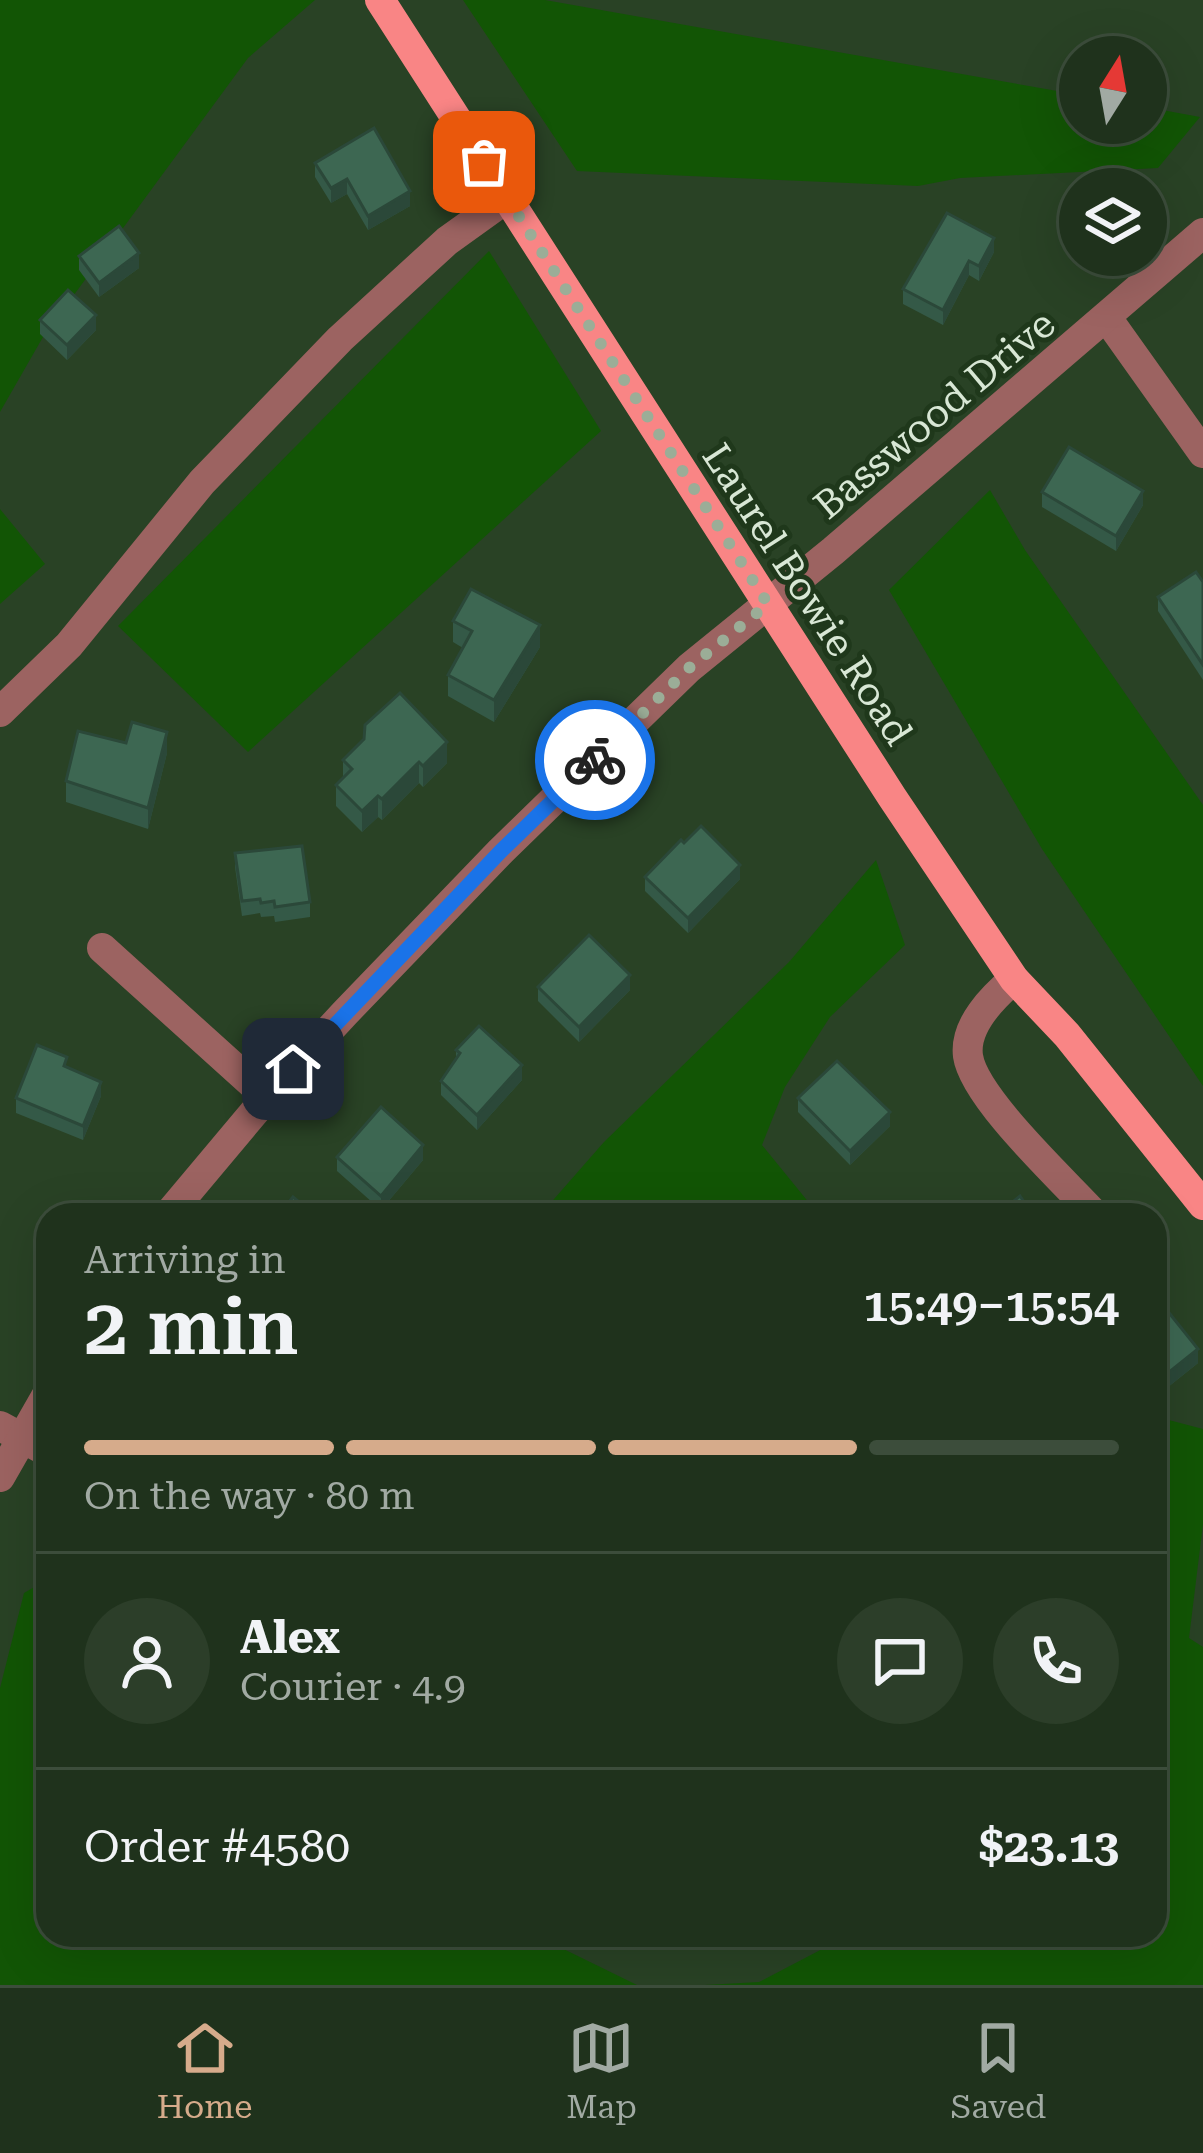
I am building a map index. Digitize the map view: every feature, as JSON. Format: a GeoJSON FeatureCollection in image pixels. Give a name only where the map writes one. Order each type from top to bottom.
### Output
{"type":"FeatureCollection","features":[{"type":"Feature","properties":{"kind":"main road","name":"Laurel Bowie Road"},"geometry":{"type":"LineString","coordinates":[[380,0],[1014,979],[1067,1035],[1203,1205]]}},
{"type":"Feature","properties":{"kind":"street"},"geometry":{"type":"LineString","coordinates":[[0,712],[69,645],[202,482],[340,339],[447,242],[507,198]]}},
{"type":"Feature","properties":{"kind":"street","name":"Basswood Drive"},"geometry":{"type":"LineString","coordinates":[[178,1203],[267,1097],[501,851],[689,668],[1203,233]]}},
{"type":"Feature","properties":{"kind":"street"},"geometry":{"type":"LineString","coordinates":[[1107,318],[1203,453]]}},
{"type":"Feature","properties":{"kind":"street"},"geometry":{"type":"LineString","coordinates":[[102,948],[267,1097]]}},
{"type":"Feature","properties":{"kind":"street"},"geometry":{"type":"LineString","coordinates":[[1014,979],[985,1004],[968,1047],[968,1060],[987,1096],[1084,1203]]}},
{"type":"Feature","properties":{"kind":"street"},"geometry":{"type":"LineString","coordinates":[[0,1477],[23,1438]]}},
{"type":"Feature","properties":{"kind":"green space"},"geometry":{"type":"Polygon","coordinates":[[[0,0],[315,0],[248,58],[43,337],[0,412],[0,0]]]}},
{"type":"Feature","properties":{"kind":"green space"},"geometry":{"type":"Polygon","coordinates":[[[463,0],[545,0],[1059,91],[1059,144],[1167,144],[1167,111],[1200,117],[1158,168],[1059,168],[1059,173],[960,178],[918,186],[577,171],[463,0]]]}},
{"type":"Feature","properties":{"kind":"green space"},"geometry":{"type":"Polygon","coordinates":[[[489,251],[601,431],[248,752],[118,626],[489,251]]]}},
{"type":"Feature","properties":{"kind":"green space"},"geometry":{"type":"Polygon","coordinates":[[[990,490],[1025,550],[1203,805],[1203,1086],[1042,849],[889,590],[990,490]]]}},
{"type":"Feature","properties":{"kind":"green space"},"geometry":{"type":"Polygon","coordinates":[[[0,509],[45,564],[0,604],[0,509]]]}},
{"type":"Feature","properties":{"kind":"green space"},"geometry":{"type":"Polygon","coordinates":[[[876,860],[905,945],[830,1017],[785,1087],[762,1145],[809,1203],[551,1203],[604,1142],[789,962],[876,860]]]}},
{"type":"Feature","properties":{"kind":"green space"},"geometry":{"type":"Polygon","coordinates":[[[1167,1420],[1203,1429],[1203,1524],[1189,1638],[1203,1647],[1203,1985],[705,1985],[759,1982],[826,1947],[1167,1947],[1167,1420]]]}},
{"type":"Feature","properties":{"kind":"green space"},"geometry":{"type":"Polygon","coordinates":[[[36,1586],[36,1947],[559,1947],[637,1985],[0,1985],[0,1688],[24,1593],[36,1586]]]}},
{"type":"Feature","properties":{"kind":"building"},"geometry":{"type":"Polygon","coordinates":[[[374,128],[410,191],[368,216],[347,179],[331,188],[315,163],[374,128]]]}},
{"type":"Feature","properties":{"kind":"building"},"geometry":{"type":"Polygon","coordinates":[[[947,213],[994,238],[979,266],[969,261],[943,310],[903,289],[947,213]]]}},
{"type":"Feature","properties":{"kind":"building"},"geometry":{"type":"Polygon","coordinates":[[[119,226],[139,253],[99,283],[79,256],[119,226]]]}},
{"type":"Feature","properties":{"kind":"building"},"geometry":{"type":"Polygon","coordinates":[[[68,290],[96,315],[67,345],[40,320],[68,290]]]}},
{"type":"Feature","properties":{"kind":"building"},"geometry":{"type":"Polygon","coordinates":[[[1069,447],[1143,491],[1116,536],[1042,492],[1069,447]]]}},
{"type":"Feature","properties":{"kind":"building"},"geometry":{"type":"Polygon","coordinates":[[[1196,572],[1203,582],[1203,665],[1158,597],[1196,572]]]}},
{"type":"Feature","properties":{"kind":"building"},"geometry":{"type":"Polygon","coordinates":[[[471,589],[540,625],[494,700],[448,675],[472,631],[453,621],[471,589]]]}},
{"type":"Feature","properties":{"kind":"building"},"geometry":{"type":"Polygon","coordinates":[[[400,693],[447,742],[362,811],[336,785],[352,769],[343,760],[364,739],[365,725],[400,693]]]}},
{"type":"Feature","properties":{"kind":"building"},"geometry":{"type":"Polygon","coordinates":[[[132,722],[167,732],[148,808],[66,781],[78,731],[126,743],[132,722]]]}},
{"type":"Feature","properties":{"kind":"building"},"geometry":{"type":"Polygon","coordinates":[[[701,826],[740,865],[688,918],[645,877],[701,826]]]}},
{"type":"Feature","properties":{"kind":"building"},"geometry":{"type":"Polygon","coordinates":[[[302,846],[310,902],[275,907],[274,901],[242,901],[235,853],[302,846]]]}},
{"type":"Feature","properties":{"kind":"building"},"geometry":{"type":"Polygon","coordinates":[[[589,935],[630,975],[579,1027],[538,987],[589,935]]]}},
{"type":"Feature","properties":{"kind":"building"},"geometry":{"type":"Polygon","coordinates":[[[479,1026],[522,1065],[477,1115],[441,1081],[460,1053],[456,1050],[479,1026]]]}},
{"type":"Feature","properties":{"kind":"building"},"geometry":{"type":"Polygon","coordinates":[[[37,1045],[67,1057],[64,1066],[101,1082],[83,1126],[16,1098],[37,1045]]]}},
{"type":"Feature","properties":{"kind":"building"},"geometry":{"type":"Polygon","coordinates":[[[837,1061],[890,1112],[850,1151],[798,1098],[837,1061]]]}},
{"type":"Feature","properties":{"kind":"building"},"geometry":{"type":"Polygon","coordinates":[[[381,1107],[423,1145],[381,1196],[337,1157],[381,1107]]]}},
{"type":"Feature","properties":{"kind":"building"},"geometry":{"type":"Polygon","coordinates":[[[1167,1310],[1198,1349],[1167,1374],[1167,1310]]]}},
{"type":"Feature","properties":{"kind":"way so far"},"geometry":{"type":"LineString","coordinates":[[484,162],[768,604],[689,668],[595,760]]}},
{"type":"Feature","properties":{"kind":"route"},"geometry":{"type":"LineString","coordinates":[[293,1069],[501,851],[595,760]]}}]}
